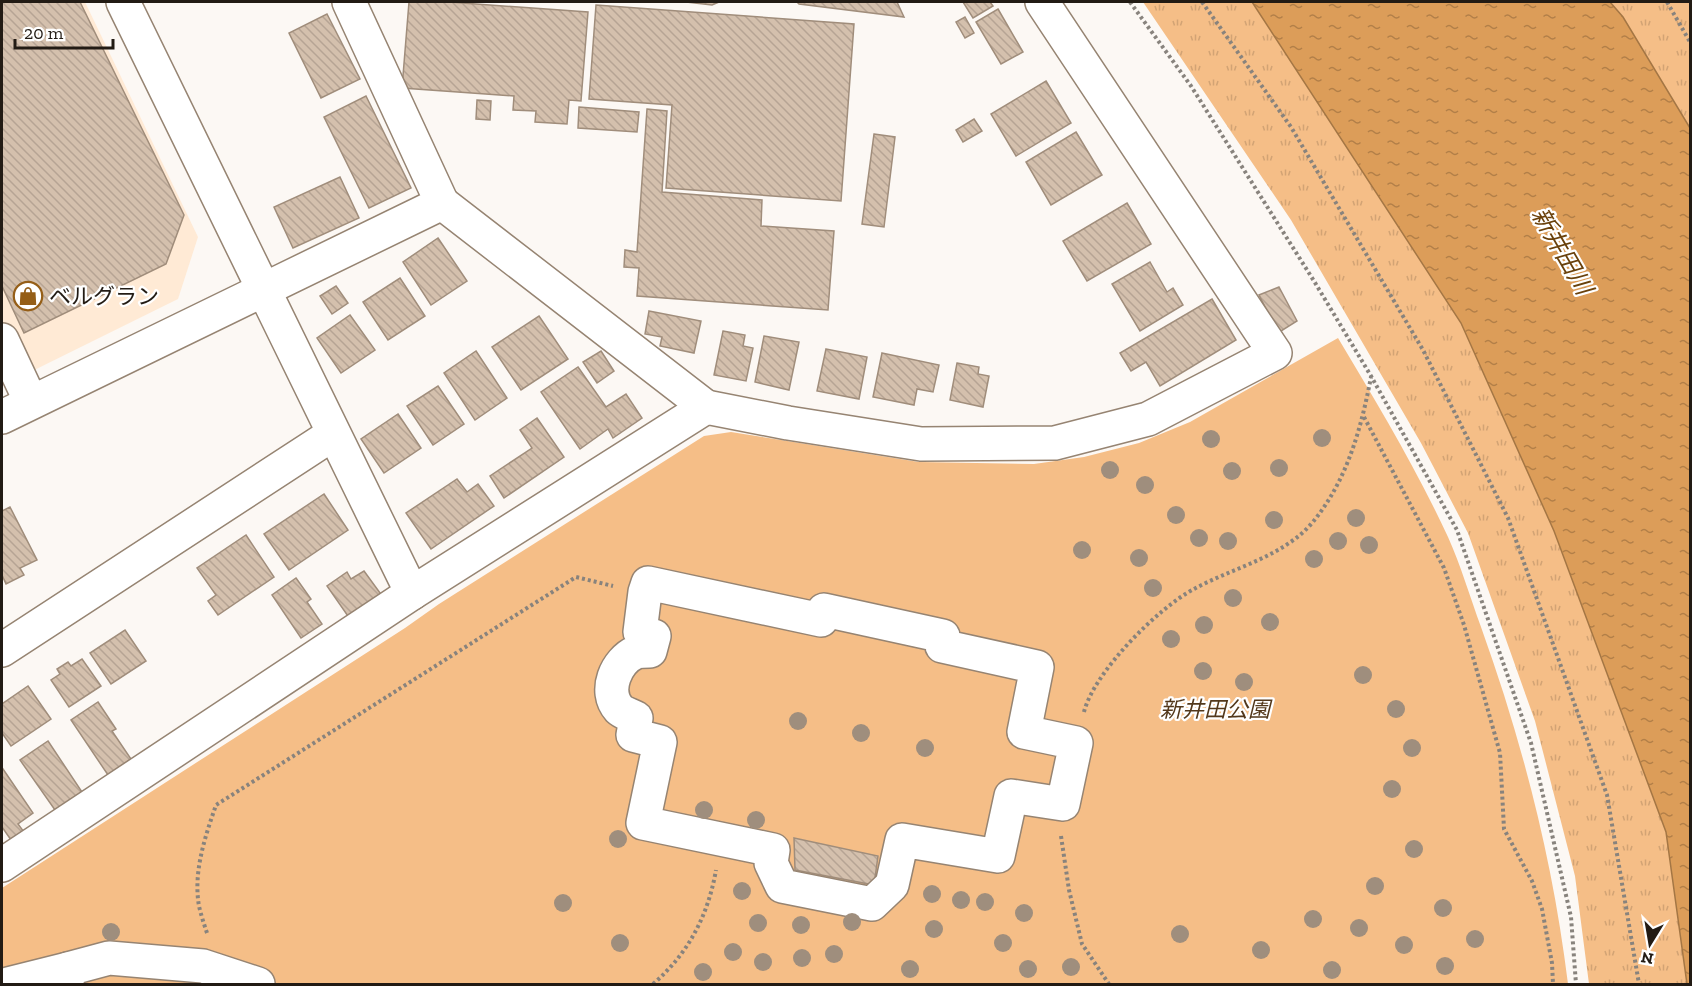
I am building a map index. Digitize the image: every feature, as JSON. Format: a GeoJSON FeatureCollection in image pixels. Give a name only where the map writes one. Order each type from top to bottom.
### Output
{"type":"FeatureCollection","features":[{"type":"Feature","properties":{"kind":"street"},"geometry":{"type":"LineString","coordinates":[[123,2],[412,593]]}},
{"type":"Feature","properties":{"kind":"street"},"geometry":{"type":"LineString","coordinates":[[349,2],[442,203],[706,407],[788,423],[921,444],[1054,443],[1148,419],[1275,352],[1042,2]]}},
{"type":"Feature","properties":{"kind":"street"},"geometry":{"type":"LineString","coordinates":[[2,417],[262,288],[442,203]]}},
{"type":"Feature","properties":{"kind":"street"},"geometry":{"type":"LineString","coordinates":[[2,340],[31,402]]}},
{"type":"Feature","properties":{"kind":"street"},"geometry":{"type":"LineString","coordinates":[[2,865],[412,593],[706,407]]}},
{"type":"Feature","properties":{"kind":"street"},"geometry":{"type":"LineString","coordinates":[[2,650],[333,434]]}},
{"type":"Feature","properties":{"kind":"street"},"geometry":{"type":"LineString","coordinates":[[648,583],[821,620],[824,610],[943,636],[942,646],[1037,667],[1024,732],[1076,743],[1063,804],[1011,796],[998,856],[902,840],[892,885],[872,904],[782,886],[771,863],[773,850],[643,823],[660,742],[633,735],[636,718],[620,710],[612,697],[613,676],[622,661],[637,651],[650,651],[654,636],[640,632],[645,592],[648,583]]}},
{"type":"Feature","properties":{"kind":"street"},"geometry":{"type":"LineString","coordinates":[[8,984],[67,977],[109,958],[203,966],[258,984]]}},
{"type":"Feature","properties":{"kind":"path"},"geometry":{"type":"LineString","coordinates":[[1130,2],[1191,86],[1371,376],[1457,530],[1532,743],[1571,917],[1576,984]]}},
{"type":"Feature","properties":{"kind":"path"},"geometry":{"type":"LineString","coordinates":[[1202,2],[1291,127],[1417,340],[1508,518],[1607,795],[1639,984]]}},
{"type":"Feature","properties":{"kind":"path"},"geometry":{"type":"LineString","coordinates":[[1667,2],[1690,42]]}},
{"type":"Feature","properties":{"kind":"path"},"geometry":{"type":"LineString","coordinates":[[1076,743],[1087,700],[1118,654],[1153,619],[1192,590],[1281,549],[1311,524],[1339,482],[1357,442],[1371,376]]}},
{"type":"Feature","properties":{"kind":"path"},"geometry":{"type":"LineString","coordinates":[[1364,417],[1444,568],[1464,625],[1500,753],[1504,829],[1532,880],[1542,909],[1552,963],[1553,984]]}},
{"type":"Feature","properties":{"kind":"path"},"geometry":{"type":"LineString","coordinates":[[203,966],[209,939],[199,905],[198,870],[216,805],[576,577],[645,592]]}},
{"type":"Feature","properties":{"kind":"path"},"geometry":{"type":"LineString","coordinates":[[1063,804],[1060,827],[1069,890],[1082,944],[1109,984]]}},
{"type":"Feature","properties":{"kind":"path"},"geometry":{"type":"LineString","coordinates":[[653,984],[670,970],[700,926],[715,879],[722,839]]}},
{"type":"Feature","properties":{"kind":"shaded area"},"geometry":{"type":"Polygon","coordinates":[[[2,2],[85,2],[198,237],[178,299],[2,386],[2,2]]]}},
{"type":"Feature","properties":{"kind":"green space"},"geometry":{"type":"Polygon","coordinates":[[[1143,2],[1252,2],[1461,323],[1554,531],[1666,832],[1687,984],[1589,984],[1575,876],[1535,721],[1468,533],[1421,443],[1291,220],[1143,2]]]}},
{"type":"Feature","properties":{"kind":"green space"},"geometry":{"type":"Polygon","coordinates":[[[1610,2],[1690,2],[1690,128],[1623,17],[1610,2]]]}},
{"type":"Feature","properties":{"kind":"green space","name":"新井田公園"},"geometry":{"type":"Polygon","coordinates":[[[1338,338],[1423,486],[1461,570],[1510,715],[1535,803],[1554,893],[1568,984],[2,984],[2,888],[439,604],[704,436],[731,432],[919,462],[1034,464],[1084,457],[1139,443],[1190,422],[1338,338]]]}},
{"type":"Feature","properties":{"kind":"water","name":"新井田川"},"geometry":{"type":"Polygon","coordinates":[[[1252,2],[1610,2],[1623,17],[1690,128],[1690,984],[1687,984],[1666,832],[1554,531],[1461,323],[1252,2]]]}},
{"type":"Feature","properties":{"kind":"building"},"geometry":{"type":"Polygon","coordinates":[[[2,2],[80,2],[184,215],[166,264],[24,333],[2,286],[2,2]]]}},
{"type":"Feature","properties":{"kind":"building"},"geometry":{"type":"Polygon","coordinates":[[[409,2],[449,2],[588,12],[581,101],[569,100],[567,124],[535,122],[536,111],[513,110],[514,96],[402,88],[409,2]]]}},
{"type":"Feature","properties":{"kind":"building"},"geometry":{"type":"Polygon","coordinates":[[[686,2],[719,2],[712,5],[686,2]]]}},
{"type":"Feature","properties":{"kind":"building"},"geometry":{"type":"Polygon","coordinates":[[[797,2],[897,2],[904,17],[799,4],[797,2]]]}},
{"type":"Feature","properties":{"kind":"building"},"geometry":{"type":"Polygon","coordinates":[[[963,2],[990,2],[993,6],[973,18],[963,2]]]}},
{"type":"Feature","properties":{"kind":"building"},"geometry":{"type":"Polygon","coordinates":[[[596,5],[854,24],[841,201],[666,188],[672,105],[589,99],[596,5]]]}},
{"type":"Feature","properties":{"kind":"building"},"geometry":{"type":"Polygon","coordinates":[[[998,9],[1023,52],[1001,64],[976,22],[998,9]]]}},
{"type":"Feature","properties":{"kind":"building"},"geometry":{"type":"Polygon","coordinates":[[[327,14],[360,79],[321,98],[289,33],[327,14]]]}},
{"type":"Feature","properties":{"kind":"building"},"geometry":{"type":"Polygon","coordinates":[[[965,17],[974,33],[965,38],[956,22],[965,17]]]}},
{"type":"Feature","properties":{"kind":"building"},"geometry":{"type":"Polygon","coordinates":[[[1046,81],[1071,123],[1016,156],[991,114],[1046,81]]]}},
{"type":"Feature","properties":{"kind":"building"},"geometry":{"type":"Polygon","coordinates":[[[366,96],[411,188],[369,208],[324,117],[366,96]]]}},
{"type":"Feature","properties":{"kind":"building"},"geometry":{"type":"Polygon","coordinates":[[[477,100],[491,101],[490,120],[476,119],[477,100]]]}},
{"type":"Feature","properties":{"kind":"building"},"geometry":{"type":"Polygon","coordinates":[[[579,107],[639,112],[637,132],[578,128],[579,107]]]}},
{"type":"Feature","properties":{"kind":"building"},"geometry":{"type":"Polygon","coordinates":[[[647,109],[667,111],[662,192],[762,200],[761,226],[834,231],[828,310],[637,296],[639,268],[624,267],[625,250],[637,252],[647,109]]]}},
{"type":"Feature","properties":{"kind":"building"},"geometry":{"type":"Polygon","coordinates":[[[974,119],[982,131],[963,142],[956,130],[974,119]]]}},
{"type":"Feature","properties":{"kind":"building"},"geometry":{"type":"Polygon","coordinates":[[[1076,132],[1102,175],[1051,205],[1026,162],[1076,132]]]}},
{"type":"Feature","properties":{"kind":"building"},"geometry":{"type":"Polygon","coordinates":[[[874,134],[895,137],[884,227],[862,224],[874,134]]]}},
{"type":"Feature","properties":{"kind":"building"},"geometry":{"type":"Polygon","coordinates":[[[340,177],[359,218],[293,248],[274,207],[340,177]]]}},
{"type":"Feature","properties":{"kind":"building"},"geometry":{"type":"Polygon","coordinates":[[[1127,203],[1151,244],[1087,281],[1063,241],[1127,203]]]}},
{"type":"Feature","properties":{"kind":"building"},"geometry":{"type":"Polygon","coordinates":[[[438,238],[467,281],[431,305],[403,262],[438,238]]]}},
{"type":"Feature","properties":{"kind":"building"},"geometry":{"type":"Polygon","coordinates":[[[1150,262],[1167,292],[1173,288],[1183,305],[1140,331],[1112,284],[1150,262]]]}},
{"type":"Feature","properties":{"kind":"building"},"geometry":{"type":"Polygon","coordinates":[[[400,278],[425,316],[388,340],[363,302],[400,278]]]}},
{"type":"Feature","properties":{"kind":"building"},"geometry":{"type":"Polygon","coordinates":[[[336,286],[348,303],[332,314],[320,296],[336,286]]]}},
{"type":"Feature","properties":{"kind":"building"},"geometry":{"type":"Polygon","coordinates":[[[1279,287],[1297,321],[1278,333],[1259,295],[1279,287]]]}},
{"type":"Feature","properties":{"kind":"building"},"geometry":{"type":"Polygon","coordinates":[[[1212,299],[1236,340],[1160,386],[1146,362],[1131,371],[1120,353],[1212,299]]]}},
{"type":"Feature","properties":{"kind":"building"},"geometry":{"type":"Polygon","coordinates":[[[649,311],[701,321],[694,353],[660,346],[662,337],[645,334],[649,311]]]}},
{"type":"Feature","properties":{"kind":"building"},"geometry":{"type":"Polygon","coordinates":[[[350,315],[375,350],[341,373],[317,338],[350,315]]]}},
{"type":"Feature","properties":{"kind":"building"},"geometry":{"type":"Polygon","coordinates":[[[539,316],[568,359],[521,390],[492,347],[539,316]]]}},
{"type":"Feature","properties":{"kind":"building"},"geometry":{"type":"Polygon","coordinates":[[[723,331],[745,335],[743,346],[753,348],[746,381],[714,375],[723,331]]]}},
{"type":"Feature","properties":{"kind":"building"},"geometry":{"type":"Polygon","coordinates":[[[764,336],[799,342],[789,390],[755,382],[764,336]]]}},
{"type":"Feature","properties":{"kind":"building"},"geometry":{"type":"Polygon","coordinates":[[[826,349],[867,357],[859,399],[817,391],[826,349]]]}},
{"type":"Feature","properties":{"kind":"building"},"geometry":{"type":"Polygon","coordinates":[[[476,351],[507,398],[475,420],[444,373],[476,351]]]}},
{"type":"Feature","properties":{"kind":"building"},"geometry":{"type":"Polygon","coordinates":[[[601,351],[614,371],[597,383],[583,362],[601,351]]]}},
{"type":"Feature","properties":{"kind":"building"},"geometry":{"type":"Polygon","coordinates":[[[882,353],[939,365],[933,392],[917,389],[914,405],[873,397],[882,353]]]}},
{"type":"Feature","properties":{"kind":"building"},"geometry":{"type":"Polygon","coordinates":[[[957,363],[979,367],[978,374],[989,376],[983,407],[950,400],[957,363]]]}},
{"type":"Feature","properties":{"kind":"building"},"geometry":{"type":"Polygon","coordinates":[[[578,367],[606,407],[626,394],[642,418],[613,438],[608,429],[580,449],[541,392],[578,367]]]}},
{"type":"Feature","properties":{"kind":"building"},"geometry":{"type":"Polygon","coordinates":[[[438,386],[464,424],[433,445],[407,406],[438,386]]]}},
{"type":"Feature","properties":{"kind":"building"},"geometry":{"type":"Polygon","coordinates":[[[398,414],[421,448],[384,473],[361,439],[398,414]]]}},
{"type":"Feature","properties":{"kind":"building"},"geometry":{"type":"Polygon","coordinates":[[[537,418],[564,457],[504,498],[490,476],[532,448],[520,430],[537,418]]]}},
{"type":"Feature","properties":{"kind":"building"},"geometry":{"type":"Polygon","coordinates":[[[457,479],[467,492],[478,484],[494,506],[431,549],[406,513],[457,479]]]}},
{"type":"Feature","properties":{"kind":"building"},"geometry":{"type":"Polygon","coordinates":[[[324,494],[348,530],[289,570],[264,534],[324,494]]]}},
{"type":"Feature","properties":{"kind":"building"},"geometry":{"type":"Polygon","coordinates":[[[10,507],[37,560],[20,568],[24,575],[6,584],[2,575],[2,511],[10,507]]]}},
{"type":"Feature","properties":{"kind":"building"},"geometry":{"type":"Polygon","coordinates":[[[246,535],[274,577],[218,615],[208,601],[216,595],[197,568],[246,535]]]}},
{"type":"Feature","properties":{"kind":"building"},"geometry":{"type":"Polygon","coordinates":[[[364,571],[383,597],[350,619],[327,586],[347,572],[351,579],[364,571]]]}},
{"type":"Feature","properties":{"kind":"building"},"geometry":{"type":"Polygon","coordinates":[[[296,578],[311,599],[307,602],[322,624],[301,638],[272,595],[296,578]]]}},
{"type":"Feature","properties":{"kind":"building"},"geometry":{"type":"Polygon","coordinates":[[[125,630],[146,661],[111,684],[90,653],[125,630]]]}},
{"type":"Feature","properties":{"kind":"building"},"geometry":{"type":"Polygon","coordinates":[[[82,659],[101,686],[69,707],[51,680],[60,674],[57,669],[68,662],[71,666],[82,659]]]}},
{"type":"Feature","properties":{"kind":"building"},"geometry":{"type":"Polygon","coordinates":[[[28,686],[51,719],[11,746],[2,733],[2,704],[28,686]]]}},
{"type":"Feature","properties":{"kind":"building"},"geometry":{"type":"Polygon","coordinates":[[[98,702],[116,729],[112,731],[131,759],[108,775],[71,720],[98,702]]]}},
{"type":"Feature","properties":{"kind":"building"},"geometry":{"type":"Polygon","coordinates":[[[48,741],[82,792],[55,810],[20,760],[48,741]]]}},
{"type":"Feature","properties":{"kind":"building"},"geometry":{"type":"Polygon","coordinates":[[[3,769],[33,813],[18,824],[24,832],[11,840],[2,827],[3,769]]]}},
{"type":"Feature","properties":{"kind":"building"},"geometry":{"type":"Polygon","coordinates":[[[794,838],[878,856],[874,885],[795,870],[794,838]]]}},
{"type":"Feature","properties":{"kind":"place","name":"ベルグラン"},"geometry":{"type":"Point","coordinates":[28,296]}}]}
